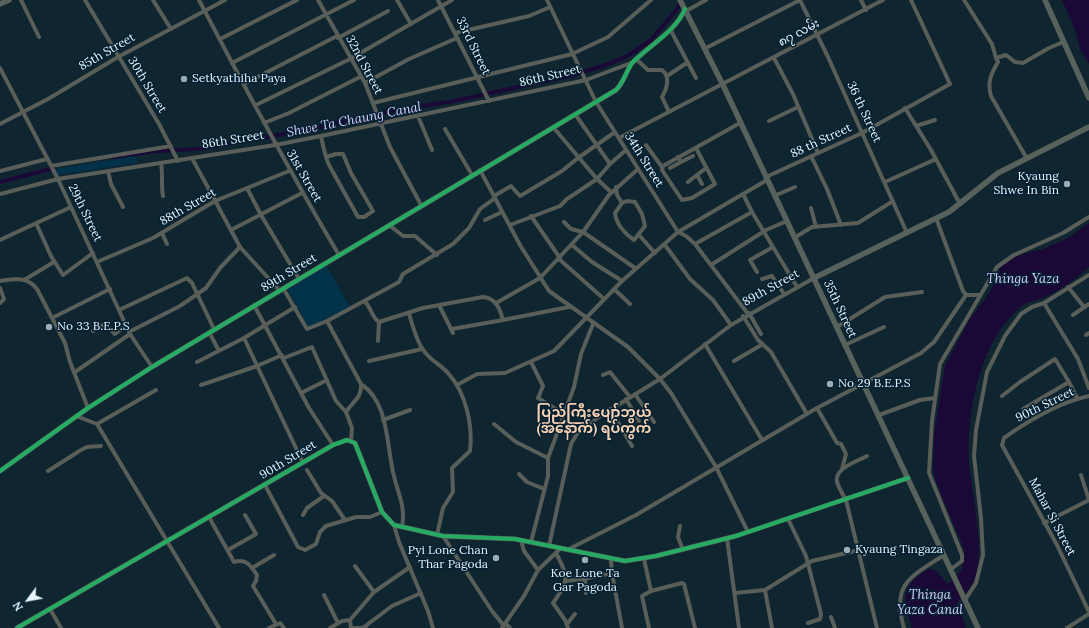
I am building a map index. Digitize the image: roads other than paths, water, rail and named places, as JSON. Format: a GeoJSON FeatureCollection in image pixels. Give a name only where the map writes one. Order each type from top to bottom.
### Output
{"type":"FeatureCollection","features":[{"type":"Feature","properties":{"kind":"main road"},"geometry":{"type":"LineString","coordinates":[[0,4],[9,0]]}},
{"type":"Feature","properties":{"kind":"main road"},"geometry":{"type":"LineString","coordinates":[[1046,0],[1063,42],[1089,98]]}},
{"type":"Feature","properties":{"kind":"main road","name":"35th Street"},"geometry":{"type":"LineString","coordinates":[[684,5],[704,49],[724,85],[766,179],[879,415],[978,628]]}},
{"type":"Feature","properties":{"kind":"main road","name":"89th Street"},"geometry":{"type":"LineString","coordinates":[[814,278],[936,218],[960,204],[992,177],[1026,157],[1089,127]]}},
{"type":"Feature","properties":{"kind":"street"},"geometry":{"type":"LineString","coordinates":[[21,0],[39,37]]}},
{"type":"Feature","properties":{"kind":"street","name":"30th Street"},"geometry":{"type":"LineString","coordinates":[[85,0],[177,159]]}},
{"type":"Feature","properties":{"kind":"street"},"geometry":{"type":"LineString","coordinates":[[153,0],[171,28]]}},
{"type":"Feature","properties":{"kind":"street","name":"31st Street"},"geometry":{"type":"LineString","coordinates":[[198,0],[256,105],[274,144],[339,255]]}},
{"type":"Feature","properties":{"kind":"street","name":"85th Street"},"geometry":{"type":"LineString","coordinates":[[0,124],[118,57],[225,0]]}},
{"type":"Feature","properties":{"kind":"street"},"geometry":{"type":"LineString","coordinates":[[220,39],[297,0]]}},
{"type":"Feature","properties":{"kind":"street","name":"32nd Street"},"geometry":{"type":"LineString","coordinates":[[318,0],[360,77],[365,83],[379,122],[402,172],[422,205]]}},
{"type":"Feature","properties":{"kind":"street"},"geometry":{"type":"LineString","coordinates":[[232,63],[354,0]]}},
{"type":"Feature","properties":{"kind":"street"},"geometry":{"type":"LineString","coordinates":[[397,0],[412,24]]}},
{"type":"Feature","properties":{"kind":"street","name":"33rd Street"},"geometry":{"type":"LineString","coordinates":[[438,0],[442,5],[488,99]]}},
{"type":"Feature","properties":{"kind":"street"},"geometry":{"type":"LineString","coordinates":[[256,105],[350,59],[452,0]]}},
{"type":"Feature","properties":{"kind":"street","name":"34th Street"},"geometry":{"type":"LineString","coordinates":[[547,0],[596,102],[678,232],[686,236],[695,244],[747,314]]}},
{"type":"Feature","properties":{"kind":"street"},"geometry":{"type":"LineString","coordinates":[[373,103],[476,76],[534,64],[572,54],[608,38],[650,0]]}},
{"type":"Feature","properties":{"kind":"street"},"geometry":{"type":"LineString","coordinates":[[669,112],[662,97],[668,80],[667,76],[662,70],[648,70],[634,61],[670,29],[684,5],[706,0]]}},
{"type":"Feature","properties":{"kind":"street"},"geometry":{"type":"LineString","coordinates":[[704,49],[800,0]]}},
{"type":"Feature","properties":{"kind":"street","name":"36 th Street"},"geometry":{"type":"LineString","coordinates":[[800,0],[885,182],[907,233]]}},
{"type":"Feature","properties":{"kind":"street"},"geometry":{"type":"LineString","coordinates":[[861,0],[866,10]]}},
{"type":"Feature","properties":{"kind":"street","name":"၈၇ လမ်း"},"geometry":{"type":"LineString","coordinates":[[619,138],[724,85],[884,0]]}},
{"type":"Feature","properties":{"kind":"street","name":"88 th Street"},"geometry":{"type":"LineString","coordinates":[[457,385],[477,374],[505,374],[554,351],[635,268],[665,245],[678,232],[766,179],[811,156],[862,133],[904,108],[948,86],[950,84],[950,80],[911,0]]}},
{"type":"Feature","properties":{"kind":"street"},"geometry":{"type":"LineString","coordinates":[[964,0],[992,44],[998,62],[989,80],[989,88],[994,102],[1026,157]]}},
{"type":"Feature","properties":{"kind":"street"},"geometry":{"type":"LineString","coordinates":[[455,33],[529,16],[550,7]]}},
{"type":"Feature","properties":{"kind":"street"},"geometry":{"type":"LineString","coordinates":[[244,84],[388,11]]}},
{"type":"Feature","properties":{"kind":"street"},"geometry":{"type":"LineString","coordinates":[[670,29],[696,78]]}},
{"type":"Feature","properties":{"kind":"street"},"geometry":{"type":"LineString","coordinates":[[365,83],[409,59],[457,38]]}},
{"type":"Feature","properties":{"kind":"street"},"geometry":{"type":"LineString","coordinates":[[996,58],[1006,55],[1015,62],[1023,63],[1063,42]]}},
{"type":"Feature","properties":{"kind":"street"},"geometry":{"type":"LineString","coordinates":[[774,58],[818,153]]}},
{"type":"Feature","properties":{"kind":"street","name":"86th Street"},"geometry":{"type":"LineString","coordinates":[[0,194],[56,177],[108,171],[177,159],[192,158],[321,136],[379,122],[418,116],[585,78],[634,61]]}},
{"type":"Feature","properties":{"kind":"street","name":"89th Street"},"geometry":{"type":"LineString","coordinates":[[0,471],[76,416],[152,367],[616,90],[621,85],[634,61]]}},
{"type":"Feature","properties":{"kind":"street"},"geometry":{"type":"LineString","coordinates":[[667,76],[688,62]]}},
{"type":"Feature","properties":{"kind":"street","name":"29th Street"},"geometry":{"type":"LineString","coordinates":[[0,68],[2,78],[23,112],[71,207],[129,333],[152,367]]}},
{"type":"Feature","properties":{"kind":"street"},"geometry":{"type":"LineString","coordinates":[[264,123],[289,113],[360,77]]}},
{"type":"Feature","properties":{"kind":"street"},"geometry":{"type":"LineString","coordinates":[[769,121],[798,107]]}},
{"type":"Feature","properties":{"kind":"street"},"geometry":{"type":"LineString","coordinates":[[904,108],[936,159],[960,204]]}},
{"type":"Feature","properties":{"kind":"street"},"geometry":{"type":"LineString","coordinates":[[575,114],[610,164]]}},
{"type":"Feature","properties":{"kind":"street"},"geometry":{"type":"LineString","coordinates":[[418,116],[432,150]]}},
{"type":"Feature","properties":{"kind":"street"},"geometry":{"type":"LineString","coordinates":[[916,126],[934,120]]}},
{"type":"Feature","properties":{"kind":"street"},"geometry":{"type":"LineString","coordinates":[[662,167],[740,123]]}},
{"type":"Feature","properties":{"kind":"street"},"geometry":{"type":"LineString","coordinates":[[553,127],[578,158],[611,192]]}},
{"type":"Feature","properties":{"kind":"street"},"geometry":{"type":"LineString","coordinates":[[446,129],[472,175]]}},
{"type":"Feature","properties":{"kind":"street"},"geometry":{"type":"LineString","coordinates":[[192,158],[240,247],[281,290],[295,307],[307,328],[327,321],[399,282],[403,274],[437,255],[457,240],[469,228],[480,209],[495,197],[511,186],[520,196],[562,171],[615,132]]}},
{"type":"Feature","properties":{"kind":"street"},"geometry":{"type":"LineString","coordinates":[[321,136],[326,157],[358,217],[364,217],[373,211],[342,154],[326,157]]}},
{"type":"Feature","properties":{"kind":"street"},"geometry":{"type":"LineString","coordinates":[[646,145],[662,167],[666,178],[682,200],[692,198],[715,184],[696,148]]}},
{"type":"Feature","properties":{"kind":"street"},"geometry":{"type":"LineString","coordinates":[[51,166],[171,148]]}},
{"type":"Feature","properties":{"kind":"street"},"geometry":{"type":"LineString","coordinates":[[510,225],[560,206],[567,199],[597,179],[610,164],[626,150]]}},
{"type":"Feature","properties":{"kind":"street"},"geometry":{"type":"LineString","coordinates":[[670,168],[692,156]]}},
{"type":"Feature","properties":{"kind":"street"},"geometry":{"type":"LineString","coordinates":[[811,156],[827,189],[841,225]]}},
{"type":"Feature","properties":{"kind":"street"},"geometry":{"type":"LineString","coordinates":[[678,157],[681,162]]}},
{"type":"Feature","properties":{"kind":"street"},"geometry":{"type":"LineString","coordinates":[[0,171],[47,159]]}},
{"type":"Feature","properties":{"kind":"street"},"geometry":{"type":"LineString","coordinates":[[885,182],[936,159]]}},
{"type":"Feature","properties":{"kind":"street"},"geometry":{"type":"LineString","coordinates":[[161,163],[163,174],[161,183],[163,196]]}},
{"type":"Feature","properties":{"kind":"street"},"geometry":{"type":"LineString","coordinates":[[688,182],[706,168]]}},
{"type":"Feature","properties":{"kind":"street"},"geometry":{"type":"LineString","coordinates":[[496,303],[540,278],[583,232],[611,192],[638,169]]}},
{"type":"Feature","properties":{"kind":"street"},"geometry":{"type":"LineString","coordinates":[[480,170],[502,212],[549,291],[569,307],[628,348],[660,379],[683,409],[716,467],[748,532]]}},
{"type":"Feature","properties":{"kind":"street"},"geometry":{"type":"LineString","coordinates":[[108,171],[111,184],[123,207]]}},
{"type":"Feature","properties":{"kind":"street","name":"88th Street"},"geometry":{"type":"LineString","coordinates":[[97,262],[162,233],[215,201],[289,171]]}},
{"type":"Feature","properties":{"kind":"street"},"geometry":{"type":"LineString","coordinates":[[697,175],[702,184]]}},
{"type":"Feature","properties":{"kind":"street"},"geometry":{"type":"LineString","coordinates":[[616,187],[617,195],[622,204]]}},
{"type":"Feature","properties":{"kind":"street"},"geometry":{"type":"LineString","coordinates":[[774,196],[795,187]]}},
{"type":"Feature","properties":{"kind":"street"},"geometry":{"type":"LineString","coordinates":[[247,188],[261,215],[299,279]]}},
{"type":"Feature","properties":{"kind":"street"},"geometry":{"type":"LineString","coordinates":[[231,230],[302,193]]}},
{"type":"Feature","properties":{"kind":"street"},"geometry":{"type":"LineString","coordinates":[[743,194],[752,212],[797,287]]}},
{"type":"Feature","properties":{"kind":"street"},"geometry":{"type":"LineString","coordinates":[[632,201],[639,207],[645,226],[639,235],[635,240],[632,240],[621,229],[615,218],[615,213],[622,204],[632,201]]}},
{"type":"Feature","properties":{"kind":"street"},"geometry":{"type":"LineString","coordinates":[[794,238],[806,230],[816,227],[858,223],[893,201]]}},
{"type":"Feature","properties":{"kind":"street"},"geometry":{"type":"LineString","coordinates":[[0,240],[71,207]]}},
{"type":"Feature","properties":{"kind":"street"},"geometry":{"type":"LineString","coordinates":[[811,208],[816,227]]}},
{"type":"Feature","properties":{"kind":"street"},"geometry":{"type":"LineString","coordinates":[[485,220],[502,212]]}},
{"type":"Feature","properties":{"kind":"street"},"geometry":{"type":"LineString","coordinates":[[695,244],[752,212]]}},
{"type":"Feature","properties":{"kind":"street"},"geometry":{"type":"LineString","coordinates":[[531,216],[559,258],[604,299]]}},
{"type":"Feature","properties":{"kind":"street"},"geometry":{"type":"LineString","coordinates":[[951,569],[962,561],[962,555],[929,473],[935,398],[938,373],[942,359],[997,267],[1006,259],[1063,233],[1089,217]]}},
{"type":"Feature","properties":{"kind":"street"},"geometry":{"type":"LineString","coordinates":[[936,218],[962,291],[966,295],[979,295]]}},
{"type":"Feature","properties":{"kind":"street"},"geometry":{"type":"LineString","coordinates":[[711,265],[764,231],[787,221]]}},
{"type":"Feature","properties":{"kind":"street"},"geometry":{"type":"LineString","coordinates":[[564,222],[571,229],[583,232],[635,268]]}},
{"type":"Feature","properties":{"kind":"street"},"geometry":{"type":"LineString","coordinates":[[36,223],[54,262],[63,276],[93,253]]}},
{"type":"Feature","properties":{"kind":"street"},"geometry":{"type":"LineString","coordinates":[[390,225],[402,236],[416,236],[437,255]]}},
{"type":"Feature","properties":{"kind":"street"},"geometry":{"type":"LineString","coordinates":[[162,233],[167,244]]}},
{"type":"Feature","properties":{"kind":"street"},"geometry":{"type":"LineString","coordinates":[[639,235],[654,253]]}},
{"type":"Feature","properties":{"kind":"street"},"geometry":{"type":"LineString","coordinates":[[572,245],[592,262],[622,281]]}},
{"type":"Feature","properties":{"kind":"street"},"geometry":{"type":"LineString","coordinates":[[665,245],[690,279],[713,300],[731,325]]}},
{"type":"Feature","properties":{"kind":"street"},"geometry":{"type":"LineString","coordinates":[[75,372],[129,333],[180,306],[206,288],[220,268],[240,247]]}},
{"type":"Feature","properties":{"kind":"street"},"geometry":{"type":"LineString","coordinates":[[757,272],[750,260],[773,247]]}},
{"type":"Feature","properties":{"kind":"street"},"geometry":{"type":"LineString","coordinates":[[24,280],[54,262]]}},
{"type":"Feature","properties":{"kind":"street"},"geometry":{"type":"LineString","coordinates":[[964,599],[976,583],[983,555],[981,518],[974,456],[983,383],[991,361],[1012,324],[1021,314],[1032,307],[1044,304],[1068,287],[1089,275]]}},
{"type":"Feature","properties":{"kind":"street"},"geometry":{"type":"LineString","coordinates":[[762,279],[772,276],[784,294]]}},
{"type":"Feature","properties":{"kind":"street"},"geometry":{"type":"LineString","coordinates":[[119,310],[187,278],[190,280],[198,294],[219,351]]}},
{"type":"Feature","properties":{"kind":"street","name":"89th Street"},"geometry":{"type":"LineString","coordinates":[[550,546],[571,444],[577,434],[610,409],[660,379],[747,314],[814,278]]}},
{"type":"Feature","properties":{"kind":"street"},"geometry":{"type":"LineString","coordinates":[[0,281],[17,279],[33,284],[65,343],[70,362],[88,408]]}},
{"type":"Feature","properties":{"kind":"street"},"geometry":{"type":"LineString","coordinates":[[1068,287],[1084,307]]}},
{"type":"Feature","properties":{"kind":"street"},"geometry":{"type":"LineString","coordinates":[[0,288],[4,300],[0,303]]}},
{"type":"Feature","properties":{"kind":"street"},"geometry":{"type":"LineString","coordinates":[[52,318],[110,289]]}},
{"type":"Feature","properties":{"kind":"street"},"geometry":{"type":"LineString","coordinates":[[614,289],[630,304]]}},
{"type":"Feature","properties":{"kind":"street"},"geometry":{"type":"LineString","coordinates":[[836,327],[886,297],[922,292]]}},
{"type":"Feature","properties":{"kind":"street"},"geometry":{"type":"LineString","coordinates":[[504,626],[524,596],[538,570],[556,552],[636,515],[806,414],[863,382],[901,365],[929,348],[937,339],[966,295]]}},
{"type":"Feature","properties":{"kind":"street"},"geometry":{"type":"LineString","coordinates":[[379,322],[409,314],[423,308],[483,297],[489,298],[496,303],[501,311],[503,320]]}},
{"type":"Feature","properties":{"kind":"street"},"geometry":{"type":"LineString","coordinates":[[364,301],[379,322],[378,341]]}},
{"type":"Feature","properties":{"kind":"street"},"geometry":{"type":"LineString","coordinates":[[1044,304],[1078,359],[1089,388]]}},
{"type":"Feature","properties":{"kind":"street"},"geometry":{"type":"LineString","coordinates":[[1073,315],[1089,304]]}},
{"type":"Feature","properties":{"kind":"street"},"geometry":{"type":"LineString","coordinates":[[254,305],[283,356],[301,393],[333,445]]}},
{"type":"Feature","properties":{"kind":"street"},"geometry":{"type":"LineString","coordinates":[[440,306],[452,331],[569,307]]}},
{"type":"Feature","properties":{"kind":"street"},"geometry":{"type":"LineString","coordinates":[[197,362],[244,338],[295,307]]}},
{"type":"Feature","properties":{"kind":"street"},"geometry":{"type":"LineString","coordinates":[[409,314],[422,348],[447,372],[457,385],[468,414],[470,449],[452,468],[453,492],[443,508],[440,536],[492,611],[504,626],[510,628]]}},
{"type":"Feature","properties":{"kind":"street"},"geometry":{"type":"LineString","coordinates":[[747,314],[762,334]]}},
{"type":"Feature","properties":{"kind":"street"},"geometry":{"type":"LineString","coordinates":[[747,314],[758,340],[780,365],[806,414]]}},
{"type":"Feature","properties":{"kind":"street"},"geometry":{"type":"LineString","coordinates":[[327,321],[361,384],[372,394],[388,432],[394,477],[403,505],[402,527]]}},
{"type":"Feature","properties":{"kind":"street"},"geometry":{"type":"LineString","coordinates":[[93,331],[105,324],[114,334],[126,326]]}},
{"type":"Feature","properties":{"kind":"street"},"geometry":{"type":"LineString","coordinates":[[531,542],[548,476],[548,458],[574,387],[581,354],[593,324]]}},
{"type":"Feature","properties":{"kind":"street"},"geometry":{"type":"LineString","coordinates":[[845,345],[884,327]]}},
{"type":"Feature","properties":{"kind":"street"},"geometry":{"type":"LineString","coordinates":[[244,338],[270,397],[302,463]]}},
{"type":"Feature","properties":{"kind":"street"},"geometry":{"type":"LineString","coordinates":[[705,344],[762,440]]}},
{"type":"Feature","properties":{"kind":"street"},"geometry":{"type":"LineString","coordinates":[[734,361],[763,344]]}},
{"type":"Feature","properties":{"kind":"street"},"geometry":{"type":"LineString","coordinates":[[201,385],[312,347],[336,401],[346,412],[352,428],[351,440],[357,448],[382,512],[394,525],[399,542],[421,593],[433,628]]}},
{"type":"Feature","properties":{"kind":"street"},"geometry":{"type":"LineString","coordinates":[[369,361],[422,348]]}},
{"type":"Feature","properties":{"kind":"street"},"geometry":{"type":"LineString","coordinates":[[1002,396],[1055,359],[1077,398]]}},
{"type":"Feature","properties":{"kind":"street"},"geometry":{"type":"LineString","coordinates":[[531,362],[543,386],[538,398],[564,414]]}},
{"type":"Feature","properties":{"kind":"street"},"geometry":{"type":"LineString","coordinates":[[603,375],[610,372],[628,398],[639,421]]}},
{"type":"Feature","properties":{"kind":"street"},"geometry":{"type":"LineString","coordinates":[[301,393],[327,380]]}},
{"type":"Feature","properties":{"kind":"street"},"geometry":{"type":"LineString","coordinates":[[1023,409],[1069,382]]}},
{"type":"Feature","properties":{"kind":"street"},"geometry":{"type":"LineString","coordinates":[[346,412],[356,401],[361,391],[361,384]]}},
{"type":"Feature","properties":{"kind":"street"},"geometry":{"type":"LineString","coordinates":[[97,424],[156,390]]}},
{"type":"Feature","properties":{"kind":"street"},"geometry":{"type":"LineString","coordinates":[[635,394],[654,422]]}},
{"type":"Feature","properties":{"kind":"street","name":"90th Street"},"geometry":{"type":"LineString","coordinates":[[1010,434],[1077,398],[1089,396]]}},
{"type":"Feature","properties":{"kind":"street"},"geometry":{"type":"LineString","coordinates":[[879,415],[920,400],[935,398]]}},
{"type":"Feature","properties":{"kind":"street"},"geometry":{"type":"LineString","coordinates":[[817,408],[837,443],[841,444],[846,454],[837,482],[846,500],[877,628]]}},
{"type":"Feature","properties":{"kind":"street"},"geometry":{"type":"LineString","coordinates":[[610,409],[632,446]]}},
{"type":"Feature","properties":{"kind":"street"},"geometry":{"type":"LineString","coordinates":[[383,420],[410,410]]}},
{"type":"Feature","properties":{"kind":"street"},"geometry":{"type":"LineString","coordinates":[[76,416],[97,424],[219,628]]}},
{"type":"Feature","properties":{"kind":"street"},"geometry":{"type":"LineString","coordinates":[[562,421],[577,434]]}},
{"type":"Feature","properties":{"kind":"street"},"geometry":{"type":"LineString","coordinates":[[494,424],[516,442],[548,458]]}},
{"type":"Feature","properties":{"kind":"street","name":"Mahar Si Street"},"geometry":{"type":"LineString","coordinates":[[1010,434],[1004,438],[1003,449],[1044,523],[1089,613]]}},
{"type":"Feature","properties":{"kind":"street","name":"90th Street"},"geometry":{"type":"LineString","coordinates":[[17,628],[333,445],[345,440],[351,440]]}},
{"type":"Feature","properties":{"kind":"street"},"geometry":{"type":"LineString","coordinates":[[48,471],[87,447],[101,446]]}},
{"type":"Feature","properties":{"kind":"street"},"geometry":{"type":"LineString","coordinates":[[842,469],[867,456]]}},
{"type":"Feature","properties":{"kind":"street"},"geometry":{"type":"LineString","coordinates":[[307,470],[324,496],[332,501],[345,520]]}},
{"type":"Feature","properties":{"kind":"street"},"geometry":{"type":"LineString","coordinates":[[519,474],[527,482],[544,489]]}},
{"type":"Feature","properties":{"kind":"street"},"geometry":{"type":"LineString","coordinates":[[1044,523],[1089,500],[1081,475]]}},
{"type":"Feature","properties":{"kind":"street"},"geometry":{"type":"LineString","coordinates":[[394,525],[440,536],[497,537],[521,540],[611,560],[625,561],[644,559],[683,550],[748,532],[908,478]]}},
{"type":"Feature","properties":{"kind":"street"},"geometry":{"type":"LineString","coordinates":[[265,485],[298,547],[305,550],[314,546],[319,541],[320,532],[323,528],[356,517],[370,517],[382,512]]}},
{"type":"Feature","properties":{"kind":"street"},"geometry":{"type":"LineString","coordinates":[[303,514],[307,508],[324,496]]}},
{"type":"Feature","properties":{"kind":"street"},"geometry":{"type":"LineString","coordinates":[[228,550],[256,534],[245,515]]}},
{"type":"Feature","properties":{"kind":"street"},"geometry":{"type":"LineString","coordinates":[[209,517],[234,562],[241,560],[247,562],[257,575],[253,586],[272,627],[281,623],[284,628]]}},
{"type":"Feature","properties":{"kind":"street"},"geometry":{"type":"LineString","coordinates":[[788,519],[801,543],[808,563],[821,614],[820,619],[808,623]]}},
{"type":"Feature","properties":{"kind":"street"},"geometry":{"type":"LineString","coordinates":[[680,526],[678,537],[683,550]]}},
{"type":"Feature","properties":{"kind":"street"},"geometry":{"type":"LineString","coordinates":[[727,538],[739,628]]}},
{"type":"Feature","properties":{"kind":"street"},"geometry":{"type":"LineString","coordinates":[[521,540],[524,551],[538,570]]}},
{"type":"Feature","properties":{"kind":"street"},"geometry":{"type":"LineString","coordinates":[[735,593],[766,590],[808,563],[824,556],[859,550]]}},
{"type":"Feature","properties":{"kind":"street"},"geometry":{"type":"LineString","coordinates":[[556,552],[565,574],[566,581],[553,603],[568,626],[575,614]]}},
{"type":"Feature","properties":{"kind":"street"},"geometry":{"type":"LineString","coordinates":[[904,628],[899,608],[900,592],[918,572],[944,554]]}},
{"type":"Feature","properties":{"kind":"street"},"geometry":{"type":"LineString","coordinates":[[252,568],[274,555]]}},
{"type":"Feature","properties":{"kind":"street"},"geometry":{"type":"LineString","coordinates":[[644,559],[651,591]]}},
{"type":"Feature","properties":{"kind":"street"},"geometry":{"type":"LineString","coordinates":[[611,560],[622,628]]}},
{"type":"Feature","properties":{"kind":"street"},"geometry":{"type":"LineString","coordinates":[[355,566],[374,592]]}},
{"type":"Feature","properties":{"kind":"street"},"geometry":{"type":"LineString","coordinates":[[330,628],[338,623],[350,620],[374,592],[410,567]]}},
{"type":"Feature","properties":{"kind":"street"},"geometry":{"type":"LineString","coordinates":[[566,581],[585,579],[612,572]]}},
{"type":"Feature","properties":{"kind":"street"},"geometry":{"type":"LineString","coordinates":[[585,579],[586,592]]}},
{"type":"Feature","properties":{"kind":"street"},"geometry":{"type":"LineString","coordinates":[[649,628],[642,596],[651,591],[682,583],[684,584],[695,628]]}},
{"type":"Feature","properties":{"kind":"street"},"geometry":{"type":"LineString","coordinates":[[766,590],[772,628]]}},
{"type":"Feature","properties":{"kind":"street"},"geometry":{"type":"LineString","coordinates":[[350,620],[351,628],[365,628],[392,606],[421,593]]}},
{"type":"Feature","properties":{"kind":"street"},"geometry":{"type":"LineString","coordinates":[[324,595],[338,623]]}},
{"type":"Feature","properties":{"kind":"street"},"geometry":{"type":"LineString","coordinates":[[50,609],[61,628]]}},
{"type":"Feature","properties":{"kind":"street"},"geometry":{"type":"LineString","coordinates":[[1067,628],[1089,613]]}},
{"type":"Feature","properties":{"kind":"street"},"geometry":{"type":"LineString","coordinates":[[831,617],[835,628]]}},
{"type":"Feature","properties":{"kind":"street"},"geometry":{"type":"LineString","coordinates":[[1074,624],[1076,628]]}},
{"type":"Feature","properties":{"kind":"water"},"geometry":{"type":"Polygon","coordinates":[[[1062,0],[1089,0],[1089,64],[1080,49],[1076,32],[1062,0]]]}},
{"type":"Feature","properties":{"kind":"water","name":"Thinga Yaza"},"geometry":{"type":"Polygon","coordinates":[[[1089,223],[1089,267],[1075,279],[1058,290],[1025,304],[1018,309],[997,335],[988,351],[981,369],[972,407],[969,444],[969,462],[979,542],[979,559],[977,573],[972,585],[957,603],[966,628],[912,628],[907,609],[906,594],[912,581],[929,569],[932,569],[935,570],[948,584],[961,571],[965,552],[935,479],[933,467],[934,435],[945,365],[970,319],[990,292],[1001,267],[1013,257],[1043,249],[1068,238],[1089,223]]]}},
{"type":"Feature","properties":{"kind":"waterway","name":"Shwe Ta Chaung Canal"},"geometry":{"type":"LineString","coordinates":[[114,157],[155,151],[198,149],[307,130],[391,111],[454,101],[573,75],[609,64],[629,55],[651,40],[678,8],[681,0]]}},
{"type":"Feature","properties":{"kind":"waterway","name":"Shwe Ta Chaung Canal"},"geometry":{"type":"LineString","coordinates":[[0,182],[54,168]]}},
{"type":"Feature","properties":{"kind":"place","name":"Setkyathiha Paya"},"geometry":{"type":"Point","coordinates":[184,79]}},
{"type":"Feature","properties":{"kind":"place","name":"Kyaung Shwe In Bin"},"geometry":{"type":"Point","coordinates":[1067,184]}},
{"type":"Feature","properties":{"kind":"place","name":"No 33 B.E.P.S"},"geometry":{"type":"Point","coordinates":[49,327]}},
{"type":"Feature","properties":{"kind":"place","name":"No 29 B.E.P.S"},"geometry":{"type":"Point","coordinates":[830,384]}},
{"type":"Feature","properties":{"kind":"place","name":"Kyaung Tingaza"},"geometry":{"type":"Point","coordinates":[847,550]}},
{"type":"Feature","properties":{"kind":"place","name":"Pyi Lone Chan Thar Pagoda"},"geometry":{"type":"Point","coordinates":[496,558]}},
{"type":"Feature","properties":{"kind":"place","name":"Koe Lone Ta Gar Pagoda"},"geometry":{"type":"Point","coordinates":[585,560]}},
{"type":"Feature","properties":{"kind":"district","name":"ပြည်ကြီးပျော်ဘွယ် (အနောက်) ရပ်ကွက်"},"geometry":{"type":"Point","coordinates":[594,422]}},
{"type":"Feature","properties":{"kind":"water label","name":"Thinga Yaza Canal"},"geometry":{"type":"Point","coordinates":[930,602]}}]}
